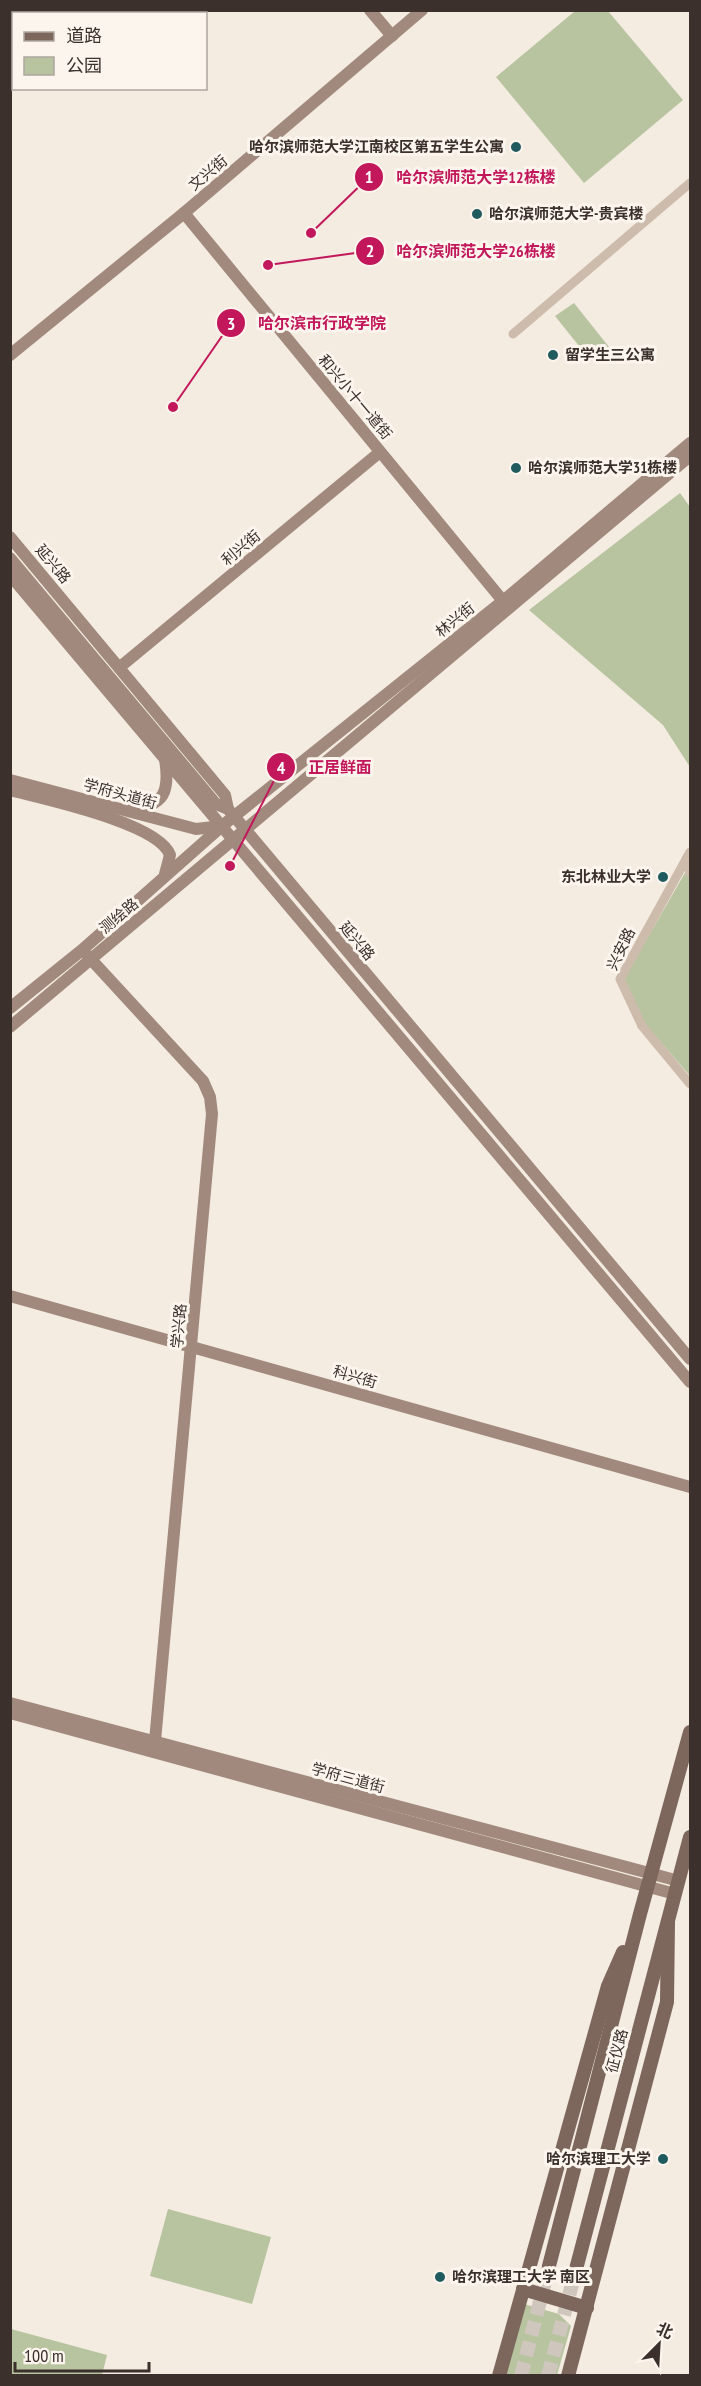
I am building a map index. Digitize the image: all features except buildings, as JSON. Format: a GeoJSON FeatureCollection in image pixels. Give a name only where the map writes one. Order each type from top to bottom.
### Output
{"type":"FeatureCollection","features":[{"type":"Feature","properties":{"kind":"main road"},"geometry":{"type":"LineString","coordinates":[[370,10],[392,36]]}},
{"type":"Feature","properties":{"kind":"main road","name":"文兴街"},"geometry":{"type":"LineString","coordinates":[[10,355],[184,213],[422,10]]}},
{"type":"Feature","properties":{"kind":"main road","name":"和兴小十一道街"},"geometry":{"type":"LineString","coordinates":[[184,213],[503,601]]}},
{"type":"Feature","properties":{"kind":"main road","name":"林兴街"},"geometry":{"type":"LineString","coordinates":[[231,812],[503,601],[690,443]]}},
{"type":"Feature","properties":{"kind":"main road","name":"利兴街"},"geometry":{"type":"LineString","coordinates":[[120,667],[380,452]]}},
{"type":"Feature","properties":{"kind":"main road","name":"林兴街"},"geometry":{"type":"LineString","coordinates":[[246,828],[690,456]]}},
{"type":"Feature","properties":{"kind":"main road","name":"延兴路"},"geometry":{"type":"LineString","coordinates":[[10,537],[225,795],[231,812],[317,917],[690,1359]]}},
{"type":"Feature","properties":{"kind":"main road"},"geometry":{"type":"LineString","coordinates":[[10,558],[216,804],[231,812]]}},
{"type":"Feature","properties":{"kind":"main road","name":"延兴路"},"geometry":{"type":"LineString","coordinates":[[10,575],[690,1382]]}},
{"type":"Feature","properties":{"kind":"main road"},"geometry":{"type":"LineString","coordinates":[[113,807],[142,807],[160,798],[168,787],[165,758]]}},
{"type":"Feature","properties":{"kind":"main road","name":"学府头道街"},"geometry":{"type":"LineString","coordinates":[[10,780],[196,829],[222,826]]}},
{"type":"Feature","properties":{"kind":"main road","name":"学府头道街"},"geometry":{"type":"LineString","coordinates":[[10,790],[116,820],[152,835],[164,844],[170,855],[164,878]]}},
{"type":"Feature","properties":{"kind":"main road","name":"测绘路"},"geometry":{"type":"LineString","coordinates":[[10,1027],[164,878],[222,826],[231,812]]}},
{"type":"Feature","properties":{"kind":"main road","name":"测绘路"},"geometry":{"type":"LineString","coordinates":[[10,1008],[86,955],[246,828]]}},
{"type":"Feature","properties":{"kind":"main road","name":"学兴路"},"geometry":{"type":"LineString","coordinates":[[86,955],[203,1081],[210,1097],[212,1114],[155,1747]]}},
{"type":"Feature","properties":{"kind":"main road","name":"科兴街"},"geometry":{"type":"LineString","coordinates":[[10,1296],[690,1487]]}},
{"type":"Feature","properties":{"kind":"main road","name":"学府三道街"},"geometry":{"type":"LineString","coordinates":[[10,1703],[155,1747],[677,1887]]}},
{"type":"Feature","properties":{"kind":"main road","name":"学府三道街"},"geometry":{"type":"LineString","coordinates":[[10,1713],[155,1747]]}},
{"type":"Feature","properties":{"kind":"main road"},"geometry":{"type":"LineString","coordinates":[[549,2266],[640,1914],[690,1732]]}},
{"type":"Feature","properties":{"kind":"main road","name":"征仪路"},"geometry":{"type":"LineString","coordinates":[[575,2273],[690,1837]]}},
{"type":"Feature","properties":{"kind":"main road"},"geometry":{"type":"LineString","coordinates":[[499,2376],[608,1986],[640,1914]]}},
{"type":"Feature","properties":{"kind":"main road"},"geometry":{"type":"LineString","coordinates":[[568,2376],[667,2002],[668,1922]]}},
{"type":"Feature","properties":{"kind":"main road"},"geometry":{"type":"LineString","coordinates":[[523,2289],[587,2308]]}},
{"type":"Feature","properties":{"kind":"street"},"geometry":{"type":"LineString","coordinates":[[513,334],[690,183]]}},
{"type":"Feature","properties":{"kind":"street"},"geometry":{"type":"LineString","coordinates":[[689,855],[690,873]]}},
{"type":"Feature","properties":{"kind":"street","name":"兴安路"},"geometry":{"type":"LineString","coordinates":[[689,855],[620,979],[642,1026],[690,1084]]}},
{"type":"Feature","properties":{"kind":"green space"},"geometry":{"type":"Polygon","coordinates":[[[575,11],[608,11],[683,100],[584,183],[496,77],[575,11]]]}},
{"type":"Feature","properties":{"kind":"green space"},"geometry":{"type":"Polygon","coordinates":[[[574,303],[609,347],[591,361],[555,316],[574,303]]]}},
{"type":"Feature","properties":{"kind":"green space"},"geometry":{"type":"Polygon","coordinates":[[[680,493],[690,507],[690,767],[663,725],[529,610],[680,493]]]}},
{"type":"Feature","properties":{"kind":"green space"},"geometry":{"type":"Polygon","coordinates":[[[690,864],[690,1076],[646,1025],[624,979],[690,864]]]}},
{"type":"Feature","properties":{"kind":"green space"},"geometry":{"type":"Polygon","coordinates":[[[168,2209],[271,2237],[252,2304],[150,2276],[168,2209]]]}},
{"type":"Feature","properties":{"kind":"green space"},"geometry":{"type":"Polygon","coordinates":[[[524,2304],[559,2314],[571,2326],[557,2375],[504,2376],[524,2304]]]}},
{"type":"Feature","properties":{"kind":"green space"},"geometry":{"type":"Polygon","coordinates":[[[11,2329],[107,2355],[102,2375],[11,2375],[11,2329]]]}},
{"type":"Feature","properties":{"kind":"tunnel"},"geometry":{"type":"LineString","coordinates":[[521,2376],[549,2266]]}},
{"type":"Feature","properties":{"kind":"tunnel"},"geometry":{"type":"LineString","coordinates":[[548,2376],[575,2273]]}},
{"type":"Feature","properties":{"kind":"place","name":"哈尔滨师范大学江南校区第五学生公寓"},"geometry":{"type":"Point","coordinates":[516,147]}},
{"type":"Feature","properties":{"kind":"place","name":"哈尔滨师范大学-贵宾楼"},"geometry":{"type":"Point","coordinates":[477,214]}},
{"type":"Feature","properties":{"kind":"place","name":"哈尔滨师范大学12栋楼"},"geometry":{"type":"Point","coordinates":[311,233]}},
{"type":"Feature","properties":{"kind":"place","name":"哈尔滨师范大学26栋楼"},"geometry":{"type":"Point","coordinates":[268,265]}},
{"type":"Feature","properties":{"kind":"place","name":"留学生三公寓"},"geometry":{"type":"Point","coordinates":[553,355]}},
{"type":"Feature","properties":{"kind":"place","name":"哈尔滨市行政学院"},"geometry":{"type":"Point","coordinates":[173,407]}},
{"type":"Feature","properties":{"kind":"place","name":"哈尔滨师范大学31栋楼"},"geometry":{"type":"Point","coordinates":[516,468]}},
{"type":"Feature","properties":{"kind":"place","name":"正居鲜面"},"geometry":{"type":"Point","coordinates":[230,866]}},
{"type":"Feature","properties":{"kind":"place","name":"东北林业大学"},"geometry":{"type":"Point","coordinates":[663,877]}},
{"type":"Feature","properties":{"kind":"place","name":"哈尔滨理工大学"},"geometry":{"type":"Point","coordinates":[663,2159]}},
{"type":"Feature","properties":{"kind":"place","name":"哈尔滨理工大学 南区"},"geometry":{"type":"Point","coordinates":[440,2277]}}]}
